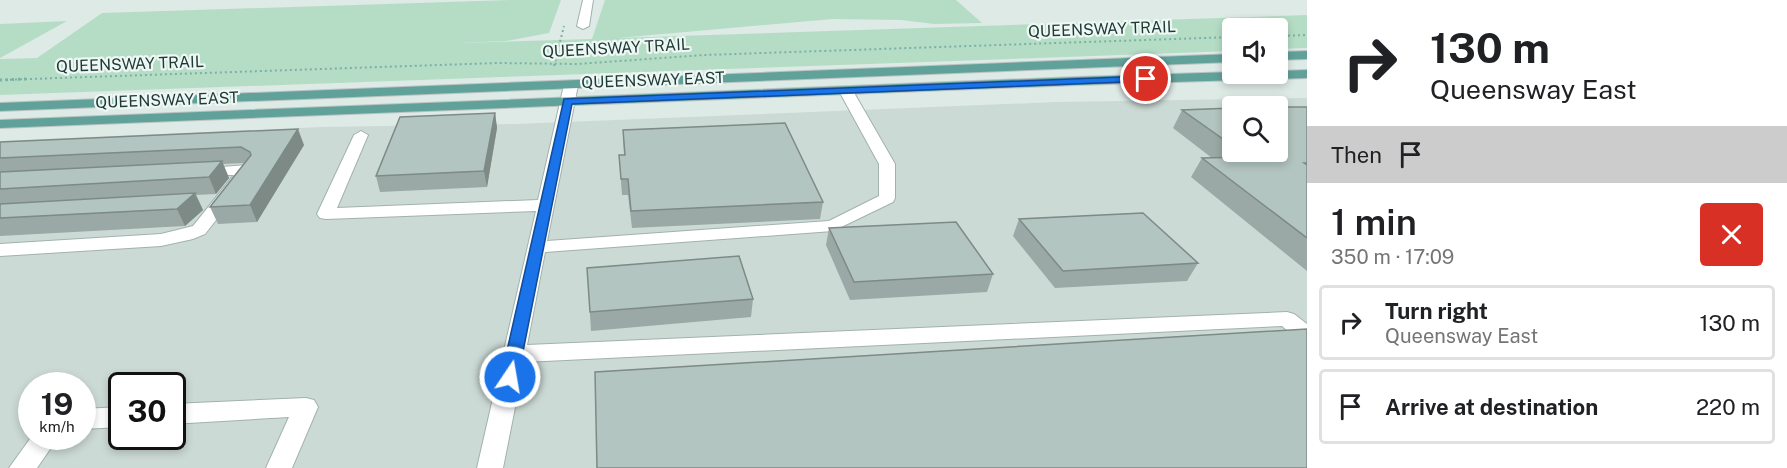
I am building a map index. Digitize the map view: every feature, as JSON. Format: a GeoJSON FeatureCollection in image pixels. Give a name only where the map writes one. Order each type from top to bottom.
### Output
{"type":"FeatureCollection","features":[{"type":"Feature","properties":{"kind":"main road"},"geometry":{"type":"LineString","coordinates":[[1288,56],[1307,55]]}},
{"type":"Feature","properties":{"kind":"main road","name":"QUEENSWAY EAST"},"geometry":{"type":"LineString","coordinates":[[0,124],[1222,59]]}},
{"type":"Feature","properties":{"kind":"main road","name":"QUEENSWAY EAST"},"geometry":{"type":"LineString","coordinates":[[0,107],[569,93],[846,91],[1307,74]]}},
{"type":"Feature","properties":{"kind":"street"},"geometry":{"type":"LineString","coordinates":[[583,26],[588,0]]}},
{"type":"Feature","properties":{"kind":"street"},"geometry":{"type":"LineString","coordinates":[[537,247],[833,226],[887,198],[887,164],[846,91]]}},
{"type":"Feature","properties":{"kind":"street"},"geometry":{"type":"LineString","coordinates":[[490,468],[569,93]]}},
{"type":"Feature","properties":{"kind":"street"},"geometry":{"type":"LineString","coordinates":[[361,135],[326,214],[546,205]]}},
{"type":"Feature","properties":{"kind":"street"},"geometry":{"type":"LineString","coordinates":[[0,250],[160,240],[187,235],[199,230],[247,170],[188,173]]}},
{"type":"Feature","properties":{"kind":"street"},"geometry":{"type":"LineString","coordinates":[[199,202],[223,201]]}},
{"type":"Feature","properties":{"kind":"street"},"geometry":{"type":"LineString","coordinates":[[514,354],[1287,319],[1307,336]]}},
{"type":"Feature","properties":{"kind":"street"},"geometry":{"type":"LineString","coordinates":[[186,413],[306,407],[279,468]]}},
{"type":"Feature","properties":{"kind":"street"},"geometry":{"type":"LineString","coordinates":[[21,468],[36,450]]}},
{"type":"Feature","properties":{"kind":"path"},"geometry":{"type":"LineString","coordinates":[[552,73],[564,26],[583,26]]}},
{"type":"Feature","properties":{"kind":"path"},"geometry":{"type":"LineString","coordinates":[[1288,36],[1307,35]]}},
{"type":"Feature","properties":{"kind":"path","name":"QUEENSWAY TRAIL"},"geometry":{"type":"LineString","coordinates":[[0,80],[485,63],[554,64],[705,55],[1222,37]]}},
{"type":"Feature","properties":{"kind":"shaded area"},"geometry":{"type":"Polygon","coordinates":[[[1288,98],[1307,98],[1307,468],[0,468],[0,141],[321,127],[516,124],[1056,102],[1222,99],[1222,162],[1288,162],[1288,98]]]}},
{"type":"Feature","properties":{"kind":"green space"},"geometry":{"type":"Polygon","coordinates":[[[561,0],[549,33],[506,41],[461,43],[592,39],[605,0],[956,0],[982,23],[934,24],[901,20],[833,19],[618,38],[1307,15],[1307,48],[1288,49],[1288,18],[1222,18],[1222,51],[0,95],[0,59],[37,58],[102,13],[561,0]]]}},
{"type":"Feature","properties":{"kind":"green space"},"geometry":{"type":"Polygon","coordinates":[[[67,21],[0,58],[0,24],[67,21]]]}},
{"type":"Feature","properties":{"kind":"building"},"geometry":{"type":"Polygon","coordinates":[[[1288,107],[1307,107],[1307,163],[1304,163],[1307,165],[1307,238],[1202,158],[1222,158],[1222,162],[1288,162],[1288,107]]]}},
{"type":"Feature","properties":{"kind":"building"},"geometry":{"type":"Polygon","coordinates":[[[1222,108],[1222,138],[1182,110],[1222,108]]]}},
{"type":"Feature","properties":{"kind":"building"},"geometry":{"type":"Polygon","coordinates":[[[495,113],[484,171],[376,176],[400,117],[495,113]]]}},
{"type":"Feature","properties":{"kind":"building"},"geometry":{"type":"Polygon","coordinates":[[[785,123],[823,202],[631,211],[628,179],[621,179],[619,155],[625,155],[623,130],[785,123]]]}},
{"type":"Feature","properties":{"kind":"building"},"geometry":{"type":"Polygon","coordinates":[[[298,129],[250,205],[210,207],[251,155],[241,147],[0,158],[0,142],[298,129]]]}},
{"type":"Feature","properties":{"kind":"building"},"geometry":{"type":"Polygon","coordinates":[[[222,161],[209,177],[0,189],[0,172],[222,161]]]}},
{"type":"Feature","properties":{"kind":"building"},"geometry":{"type":"Polygon","coordinates":[[[195,193],[177,209],[0,218],[0,204],[195,193]]]}},
{"type":"Feature","properties":{"kind":"building"},"geometry":{"type":"Polygon","coordinates":[[[1143,213],[1198,263],[1063,271],[1019,219],[1143,213]]]}},
{"type":"Feature","properties":{"kind":"building"},"geometry":{"type":"Polygon","coordinates":[[[956,222],[993,274],[854,282],[829,228],[956,222]]]}},
{"type":"Feature","properties":{"kind":"building"},"geometry":{"type":"Polygon","coordinates":[[[739,256],[753,299],[590,312],[587,268],[739,256]]]}},
{"type":"Feature","properties":{"kind":"building"},"geometry":{"type":"Polygon","coordinates":[[[1307,329],[1307,468],[597,468],[595,372],[1307,329]]]}},
{"type":"Feature","properties":{"kind":"route"},"geometry":{"type":"LineString","coordinates":[[510,377],[567,102],[1146,79]]}}]}
